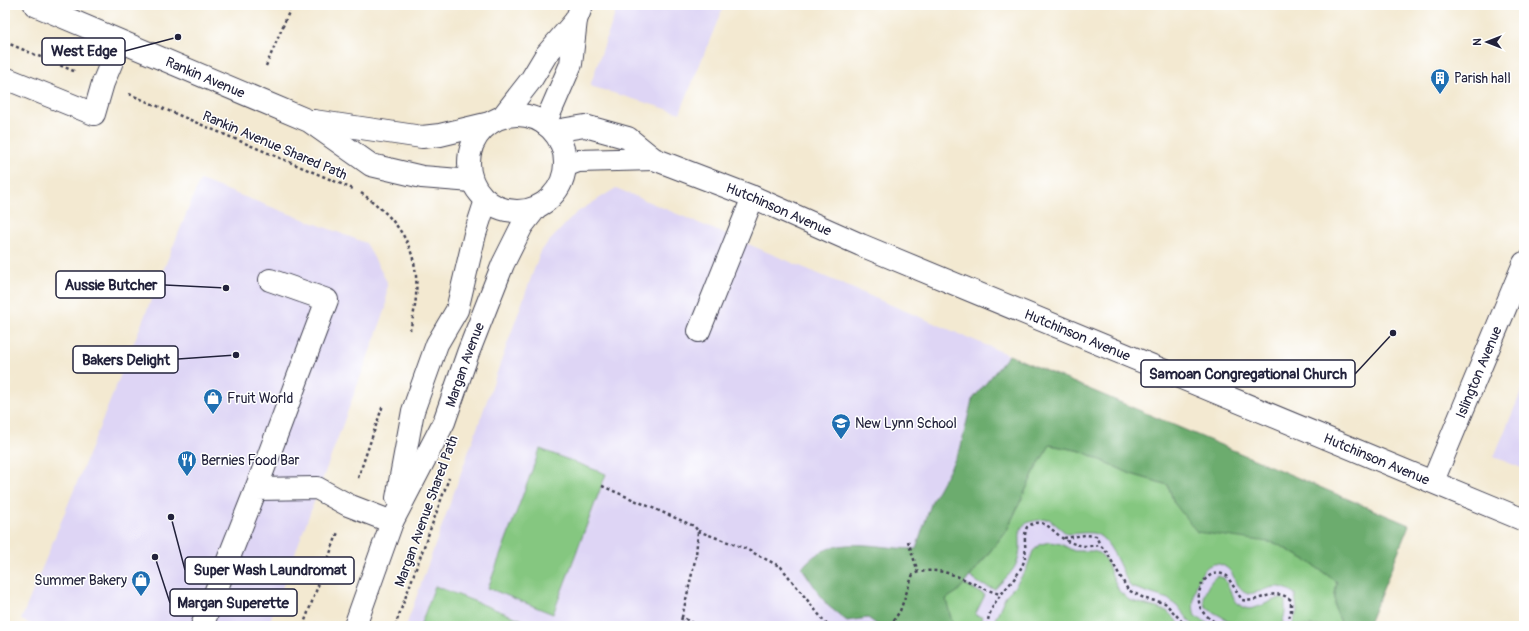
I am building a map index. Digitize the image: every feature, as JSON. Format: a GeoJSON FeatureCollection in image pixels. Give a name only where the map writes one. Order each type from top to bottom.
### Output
{"type":"FeatureCollection","features":[{"type":"Feature","properties":{"kind":"main road","name":"Rankin Avenue"},"geometry":{"type":"LineString","coordinates":[[43,6],[120,42],[309,120],[372,165],[422,176],[472,181]]}},
{"type":"Feature","properties":{"kind":"main road"},"geometry":{"type":"LineString","coordinates":[[496,119],[525,115],[550,128],[563,147],[565,166],[559,186],[553,195],[536,208],[519,211],[502,209],[486,200],[478,192],[472,181],[469,166],[471,149],[478,134],[496,119],[530,80],[546,55],[579,12]]}},
{"type":"Feature","properties":{"kind":"main road"},"geometry":{"type":"LineString","coordinates":[[550,128],[571,64],[579,12]]}},
{"type":"Feature","properties":{"kind":"main road"},"geometry":{"type":"LineString","coordinates":[[5,78],[94,114],[103,83],[120,42]]}},
{"type":"Feature","properties":{"kind":"main road","name":"Rankin Avenue"},"geometry":{"type":"LineString","coordinates":[[309,120],[422,137],[440,135],[496,119]]}},
{"type":"Feature","properties":{"kind":"main road","name":"Hutchinson Avenue"},"geometry":{"type":"LineString","coordinates":[[550,128],[585,126],[598,128],[628,138],[654,159],[753,197],[869,248],[1524,520]]}},
{"type":"Feature","properties":{"kind":"main road","name":"Hutchinson Avenue"},"geometry":{"type":"LineString","coordinates":[[565,166],[578,161],[590,160],[654,159]]}},
{"type":"Feature","properties":{"kind":"main road"},"geometry":{"type":"LineString","coordinates":[[699,330],[753,197]]}},
{"type":"Feature","properties":{"kind":"main road","name":"Margan Avenue"},"geometry":{"type":"LineString","coordinates":[[392,522],[413,411],[437,344],[457,310],[475,234],[486,200]]}},
{"type":"Feature","properties":{"kind":"main road","name":"Margan Avenue"},"geometry":{"type":"LineString","coordinates":[[355,626],[392,522],[444,422],[468,353],[503,264],[522,226],[536,208]]}},
{"type":"Feature","properties":{"kind":"main road","name":"Islington Avenue"},"geometry":{"type":"LineString","coordinates":[[1433,482],[1524,263]]}},
{"type":"Feature","properties":{"kind":"main road"},"geometry":{"type":"LineString","coordinates":[[202,626],[256,489],[327,300],[270,280]]}},
{"type":"Feature","properties":{"kind":"main road"},"geometry":{"type":"LineString","coordinates":[[256,489],[317,488],[348,505],[392,522]]}},
{"type":"Feature","properties":{"kind":"path"},"geometry":{"type":"LineString","coordinates":[[266,66],[292,5]]}},
{"type":"Feature","properties":{"kind":"path","name":"Rankin Avenue Shared Path"},"geometry":{"type":"LineString","coordinates":[[5,42],[347,186],[360,192],[380,206],[400,230],[412,254],[417,305],[408,336]]}},
{"type":"Feature","properties":{"kind":"path","name":"Margan Avenue Shared Path"},"geometry":{"type":"LineString","coordinates":[[395,626],[451,472]]}},
{"type":"Feature","properties":{"kind":"path"},"geometry":{"type":"LineString","coordinates":[[602,486],[694,526],[698,531],[744,548],[781,567],[828,626]]}},
{"type":"Feature","properties":{"kind":"path"},"geometry":{"type":"LineString","coordinates":[[987,626],[989,614],[1000,594],[1019,572],[1024,562],[1026,553],[1024,542],[1027,527],[1031,524],[1043,524],[1055,530],[1063,538],[1079,546],[1100,545]]}},
{"type":"Feature","properties":{"kind":"path"},"geometry":{"type":"LineString","coordinates":[[680,626],[696,556],[698,531]]}},
{"type":"Feature","properties":{"kind":"path"},"geometry":{"type":"LineString","coordinates":[[1063,538],[1091,535],[1096,536],[1128,590],[1146,599],[1165,603],[1186,626]]}},
{"type":"Feature","properties":{"kind":"path"},"geometry":{"type":"LineString","coordinates":[[908,541],[918,572]]}},
{"type":"Feature","properties":{"kind":"path"},"geometry":{"type":"LineString","coordinates":[[890,626],[900,610],[913,574],[918,572],[941,571],[954,574],[960,576],[975,586],[1000,594]]}},
{"type":"Feature","properties":{"kind":"path"},"geometry":{"type":"LineString","coordinates":[[1218,626],[1214,620],[1206,616],[1200,604],[1200,592],[1204,579],[1209,574],[1216,572],[1227,576],[1242,600],[1249,602],[1279,593],[1286,595],[1291,600],[1291,611],[1287,626]]}},
{"type":"Feature","properties":{"kind":"path"},"geometry":{"type":"LineString","coordinates":[[682,617],[698,626]]}},
{"type":"Feature","properties":{"kind":"shaded area"},"geometry":{"type":"Polygon","coordinates":[[[618,5],[724,5],[680,113],[590,86],[618,5]]]}},
{"type":"Feature","properties":{"kind":"shaded area"},"geometry":{"type":"Polygon","coordinates":[[[200,180],[366,243],[387,282],[386,308],[268,626],[36,626],[21,620],[200,180]]]}},
{"type":"Feature","properties":{"kind":"shaded area","name":"New Lynn School"},"geometry":{"type":"Polygon","coordinates":[[[616,188],[1409,525],[1368,626],[406,626],[541,250],[576,213],[616,188]]]}},
{"type":"Feature","properties":{"kind":"shaded area"},"geometry":{"type":"Polygon","coordinates":[[[1524,385],[1524,469],[1494,457],[1524,385]]]}},
{"type":"Feature","properties":{"kind":"green space"},"geometry":{"type":"Polygon","coordinates":[[[1009,355],[1409,525],[1368,626],[1341,626],[1335,604],[1337,582],[1306,560],[1275,543],[1197,532],[1174,503],[1168,485],[1131,474],[1081,451],[1050,445],[1036,468],[1007,530],[957,592],[946,599],[953,626],[879,626],[868,618],[847,621],[827,605],[802,568],[826,549],[840,546],[870,545],[916,549],[932,501],[960,450],[972,400],[1009,355]]]}},
{"type":"Feature","properties":{"kind":"green space"},"geometry":{"type":"Polygon","coordinates":[[[1050,445],[1081,451],[1131,474],[1168,485],[1174,503],[1243,537],[1275,543],[1306,560],[1337,582],[1335,604],[1341,626],[1292,626],[1297,611],[1295,594],[1282,587],[1276,587],[1247,594],[1238,585],[1229,570],[1224,566],[1216,564],[1208,566],[1198,580],[1194,600],[1195,616],[1213,626],[1194,626],[1179,608],[1168,599],[1131,587],[1110,547],[1099,535],[1092,533],[1067,534],[1049,519],[1027,523],[1022,527],[1020,532],[1019,553],[1013,570],[995,589],[982,585],[970,577],[1007,530],[1036,468],[1050,445]]]}},
{"type":"Feature","properties":{"kind":"green space"},"geometry":{"type":"Polygon","coordinates":[[[540,449],[606,474],[553,614],[488,588],[540,449]]]}},
{"type":"Feature","properties":{"kind":"green space"},"geometry":{"type":"Polygon","coordinates":[[[1050,542],[1061,544],[1074,551],[1092,551],[1100,553],[1105,559],[1119,591],[1129,600],[1167,611],[1182,626],[992,626],[1006,595],[1015,586],[1026,570],[1033,551],[1041,544],[1050,542]]]}},
{"type":"Feature","properties":{"kind":"green space"},"geometry":{"type":"Polygon","coordinates":[[[1217,576],[1224,578],[1231,594],[1238,604],[1248,609],[1261,606],[1281,598],[1285,601],[1285,613],[1282,626],[1238,626],[1208,609],[1205,605],[1204,596],[1211,582],[1217,576]]]}},
{"type":"Feature","properties":{"kind":"green space"},"geometry":{"type":"Polygon","coordinates":[[[964,584],[985,595],[975,615],[982,617],[981,626],[953,626],[946,599],[957,592],[964,584]]]}},
{"type":"Feature","properties":{"kind":"green space"},"geometry":{"type":"Polygon","coordinates":[[[435,586],[538,626],[420,626],[435,586]]]}},
{"type":"Feature","properties":{"kind":"place","name":"West Edge"},"geometry":{"type":"Point","coordinates":[178,37]}},
{"type":"Feature","properties":{"kind":"place","name":"Parish hall"},"geometry":{"type":"Point","coordinates":[1440,95]}},
{"type":"Feature","properties":{"kind":"place","name":"Aussie Butcher"},"geometry":{"type":"Point","coordinates":[226,288]}},
{"type":"Feature","properties":{"kind":"place","name":"Samoan Congregational Church"},"geometry":{"type":"Point","coordinates":[1393,333]}},
{"type":"Feature","properties":{"kind":"place","name":"Bakers Delight"},"geometry":{"type":"Point","coordinates":[236,355]}},
{"type":"Feature","properties":{"kind":"place","name":"Fruit World"},"geometry":{"type":"Point","coordinates":[213,415]}},
{"type":"Feature","properties":{"kind":"place","name":"New Lynn School"},"geometry":{"type":"Point","coordinates":[841,440]}},
{"type":"Feature","properties":{"kind":"place","name":"Bernies Food Bar"},"geometry":{"type":"Point","coordinates":[187,477]}},
{"type":"Feature","properties":{"kind":"place","name":"Super Wash Laundromat"},"geometry":{"type":"Point","coordinates":[171,517]}},
{"type":"Feature","properties":{"kind":"place","name":"Margan Superette"},"geometry":{"type":"Point","coordinates":[155,557]}},
{"type":"Feature","properties":{"kind":"place","name":"Summer Bakery"},"geometry":{"type":"Point","coordinates":[141,597]}}]}
